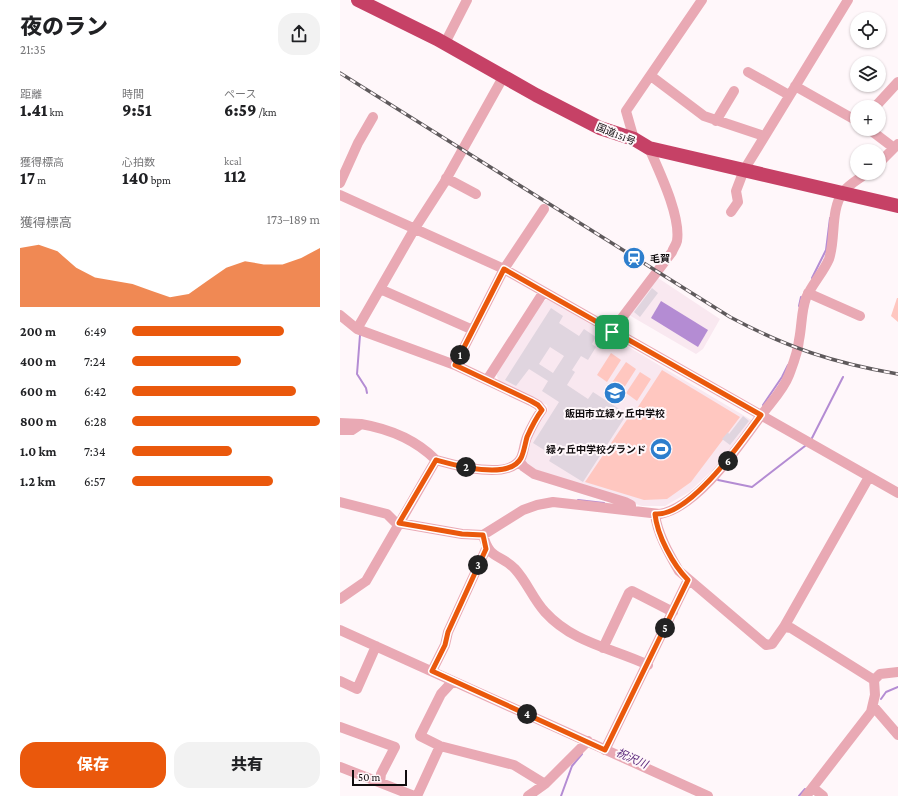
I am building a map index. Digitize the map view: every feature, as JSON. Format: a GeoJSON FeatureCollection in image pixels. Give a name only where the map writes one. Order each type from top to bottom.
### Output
{"type":"FeatureCollection","features":[{"type":"Feature","properties":{"kind":"highway","name":"国道151号"},"geometry":{"type":"LineString","coordinates":[[358,0],[445,43],[536,95],[600,128],[634,140],[649,148],[898,206]]}},
{"type":"Feature","properties":{"kind":"street"},"geometry":{"type":"LineString","coordinates":[[445,43],[467,0]]}},
{"type":"Feature","properties":{"kind":"street"},"geometry":{"type":"LineString","coordinates":[[634,140],[626,111],[652,76],[702,0]]}},
{"type":"Feature","properties":{"kind":"street"},"geometry":{"type":"LineString","coordinates":[[731,212],[738,202],[736,191],[744,170],[848,0]]}},
{"type":"Feature","properties":{"kind":"street"},"geometry":{"type":"LineString","coordinates":[[748,72],[789,95]]}},
{"type":"Feature","properties":{"kind":"street"},"geometry":{"type":"LineString","coordinates":[[652,76],[704,116],[764,136]]}},
{"type":"Feature","properties":{"kind":"street"},"geometry":{"type":"LineString","coordinates":[[357,329],[415,228],[448,176],[501,81]]}},
{"type":"Feature","properties":{"kind":"street"},"geometry":{"type":"LineString","coordinates":[[881,100],[898,82]]}},
{"type":"Feature","properties":{"kind":"street"},"geometry":{"type":"LineString","coordinates":[[795,86],[850,117]]}},
{"type":"Feature","properties":{"kind":"street"},"geometry":{"type":"LineString","coordinates":[[716,121],[734,91]]}},
{"type":"Feature","properties":{"kind":"street"},"geometry":{"type":"LineString","coordinates":[[340,183],[358,144],[373,118]]}},
{"type":"Feature","properties":{"kind":"street"},"geometry":{"type":"LineString","coordinates":[[880,136],[896,146],[886,156]]}},
{"type":"Feature","properties":{"kind":"street"},"geometry":{"type":"LineString","coordinates":[[612,332],[672,252],[677,241],[672,205],[663,179],[649,148]]}},
{"type":"Feature","properties":{"kind":"street"},"geometry":{"type":"LineString","coordinates":[[448,176],[476,194]]}},
{"type":"Feature","properties":{"kind":"street"},"geometry":{"type":"LineString","coordinates":[[340,502],[373,509],[395,520],[462,534],[483,535],[524,510],[537,505],[554,502],[631,509],[655,514],[667,513],[696,493],[729,460],[789,377],[799,342],[802,310],[808,293],[829,259],[832,250],[833,227],[842,194],[859,180]]}},
{"type":"Feature","properties":{"kind":"street"},"geometry":{"type":"LineString","coordinates":[[340,195],[504,269],[543,293],[898,493]]}},
{"type":"Feature","properties":{"kind":"street"},"geometry":{"type":"LineString","coordinates":[[455,365],[504,269],[544,209]]}},
{"type":"Feature","properties":{"kind":"street"},"geometry":{"type":"LineString","coordinates":[[380,289],[473,330]]}},
{"type":"Feature","properties":{"kind":"street"},"geometry":{"type":"LineString","coordinates":[[487,380],[543,293]]}},
{"type":"Feature","properties":{"kind":"street"},"geometry":{"type":"LineString","coordinates":[[808,293],[860,316]]}},
{"type":"Feature","properties":{"kind":"street"},"geometry":{"type":"LineString","coordinates":[[340,316],[357,329],[455,365],[531,401],[538,405],[542,410],[527,437],[519,461],[506,468],[487,471],[436,460],[406,437],[396,432],[361,424],[340,423]]}},
{"type":"Feature","properties":{"kind":"street"},"geometry":{"type":"LineString","coordinates":[[340,430],[352,430],[361,424]]}},
{"type":"Feature","properties":{"kind":"street"},"geometry":{"type":"LineString","coordinates":[[340,599],[366,582],[395,520],[436,460]]}},
{"type":"Feature","properties":{"kind":"street"},"geometry":{"type":"LineString","coordinates":[[519,461],[524,467],[534,474],[631,509]]}},
{"type":"Feature","properties":{"kind":"street"},"geometry":{"type":"LineString","coordinates":[[655,514],[656,522],[671,558],[679,571],[766,645],[772,644],[784,627],[869,477]]}},
{"type":"Feature","properties":{"kind":"street"},"geometry":{"type":"LineString","coordinates":[[432,671],[445,645],[448,632],[486,549],[483,535]]}},
{"type":"Feature","properties":{"kind":"street"},"geometry":{"type":"LineString","coordinates":[[486,549],[514,569],[544,612],[559,626],[574,636],[648,665]]}},
{"type":"Feature","properties":{"kind":"street"},"geometry":{"type":"LineString","coordinates":[[605,750],[648,665],[688,580]]}},
{"type":"Feature","properties":{"kind":"street"},"geometry":{"type":"LineString","coordinates":[[604,648],[629,593],[632,591],[673,612]]}},
{"type":"Feature","properties":{"kind":"street"},"geometry":{"type":"LineString","coordinates":[[784,627],[791,628],[874,680]]}},
{"type":"Feature","properties":{"kind":"street"},"geometry":{"type":"LineString","coordinates":[[340,630],[708,796]]}},
{"type":"Feature","properties":{"kind":"street"},"geometry":{"type":"LineString","coordinates":[[340,681],[357,689],[376,646]]}},
{"type":"Feature","properties":{"kind":"street"},"geometry":{"type":"LineString","coordinates":[[823,796],[809,792],[864,723],[873,706],[874,680],[880,674],[898,672]]}},
{"type":"Feature","properties":{"kind":"street"},"geometry":{"type":"LineString","coordinates":[[453,680],[441,694],[420,736],[440,746],[514,765],[545,784]]}},
{"type":"Feature","properties":{"kind":"street"},"geometry":{"type":"LineString","coordinates":[[873,706],[898,734]]}},
{"type":"Feature","properties":{"kind":"street"},"geometry":{"type":"LineString","coordinates":[[340,727],[395,747],[381,774],[380,782]]}},
{"type":"Feature","properties":{"kind":"street"},"geometry":{"type":"LineString","coordinates":[[528,796],[545,784],[588,741]]}},
{"type":"Feature","properties":{"kind":"street"},"geometry":{"type":"LineString","coordinates":[[418,796],[440,746]]}},
{"type":"Feature","properties":{"kind":"street"},"geometry":{"type":"LineString","coordinates":[[340,767],[414,796]]}},
{"type":"Feature","properties":{"kind":"shaded area"},"geometry":{"type":"Polygon","coordinates":[[[658,278],[720,319],[703,349],[696,354],[629,315],[658,278]]]}},
{"type":"Feature","properties":{"kind":"shaded area"},"geometry":{"type":"Polygon","coordinates":[[[898,298],[898,322],[891,316],[898,298]]]}},
{"type":"Feature","properties":{"kind":"shaded area","name":"飯田市立緑ヶ丘中学校"},"geometry":{"type":"Polygon","coordinates":[[[548,299],[753,421],[720,463],[689,492],[665,506],[642,506],[541,474],[524,463],[531,437],[548,410],[547,405],[499,382],[496,373],[542,302],[548,299]]]}},
{"type":"Feature","properties":{"kind":"shaded area"},"geometry":{"type":"Polygon","coordinates":[[[661,301],[708,330],[698,347],[651,318],[661,301]]]}},
{"type":"Feature","properties":{"kind":"shaded area"},"geometry":{"type":"Polygon","coordinates":[[[611,353],[621,360],[607,382],[597,375],[611,353]]]}},
{"type":"Feature","properties":{"kind":"shaded area"},"geometry":{"type":"Polygon","coordinates":[[[626,362],[636,369],[622,391],[611,384],[626,362]]]}},
{"type":"Feature","properties":{"kind":"shaded area","name":"緑ヶ丘中学校グランド"},"geometry":{"type":"Polygon","coordinates":[[[662,370],[740,417],[691,482],[667,499],[644,500],[585,482],[632,412],[636,410],[662,370]]]}},
{"type":"Feature","properties":{"kind":"shaded area"},"geometry":{"type":"Polygon","coordinates":[[[640,372],[651,379],[637,401],[626,393],[640,372]]]}},
{"type":"Feature","properties":{"kind":"building"},"geometry":{"type":"Polygon","coordinates":[[[652,288],[658,293],[640,317],[634,312],[652,288]]]}},
{"type":"Feature","properties":{"kind":"building"},"geometry":{"type":"Polygon","coordinates":[[[551,308],[563,316],[559,323],[579,336],[584,329],[596,337],[592,344],[596,347],[588,360],[581,356],[572,370],[575,372],[567,385],[588,399],[593,392],[627,414],[583,482],[549,461],[552,455],[533,443],[559,402],[542,391],[548,381],[529,369],[516,386],[505,380],[551,308]],[[550,347],[539,364],[553,373],[564,356],[550,347]]]}},
{"type":"Feature","properties":{"kind":"building"},"geometry":{"type":"Polygon","coordinates":[[[743,416],[749,421],[730,445],[722,439],[728,432],[729,434],[743,416]]]}},
{"type":"Feature","properties":{"kind":"waterway"},"geometry":{"type":"LineString","coordinates":[[812,278],[826,250],[830,218]]}},
{"type":"Feature","properties":{"kind":"waterway"},"geometry":{"type":"LineString","coordinates":[[799,306],[801,297]]}},
{"type":"Feature","properties":{"kind":"waterway"},"geometry":{"type":"LineString","coordinates":[[360,335],[357,374],[366,388],[367,393]]}},
{"type":"Feature","properties":{"kind":"waterway"},"geometry":{"type":"LineString","coordinates":[[763,405],[782,377],[788,365]]}},
{"type":"Feature","properties":{"kind":"waterway"},"geometry":{"type":"LineString","coordinates":[[812,438],[843,377]]}},
{"type":"Feature","properties":{"kind":"waterway"},"geometry":{"type":"LineString","coordinates":[[718,480],[752,487],[805,446]]}},
{"type":"Feature","properties":{"kind":"waterway"},"geometry":{"type":"LineString","coordinates":[[578,500],[604,503]]}},
{"type":"Feature","properties":{"kind":"waterway"},"geometry":{"type":"LineString","coordinates":[[881,699],[886,692],[898,687]]}},
{"type":"Feature","properties":{"kind":"waterway","name":"祝沢川"},"geometry":{"type":"LineString","coordinates":[[561,796],[572,766],[582,754]]}},
{"type":"Feature","properties":{"kind":"waterway"},"geometry":{"type":"LineString","coordinates":[[799,796],[805,789]]}},
{"type":"Feature","properties":{"kind":"railway"},"geometry":{"type":"LineString","coordinates":[[340,73],[730,317],[751,328],[812,353],[853,365],[898,374]]}},
{"type":"Feature","properties":{"kind":"place","name":"毛賀"},"geometry":{"type":"Point","coordinates":[634,258]}},
{"type":"Feature","properties":{"kind":"place","name":"飯田市立緑ヶ丘中学校"},"geometry":{"type":"Point","coordinates":[615,393]}},
{"type":"Feature","properties":{"kind":"place","name":"緑ヶ丘中学校グランド"},"geometry":{"type":"Point","coordinates":[661,449]}},
{"type":"Feature","properties":{"kind":"route"},"geometry":{"type":"LineString","coordinates":[[504,269],[612,332],[761,415],[729,460],[696,493],[667,513],[655,514],[656,522],[671,558],[679,571],[688,580],[648,665],[605,750],[432,671],[445,645],[448,632],[486,549],[483,535],[462,534],[399,523],[431,466],[436,460],[487,471],[499,470],[516,464],[521,458],[527,437],[542,410],[538,405],[531,401],[455,365],[504,269]]}}]}
